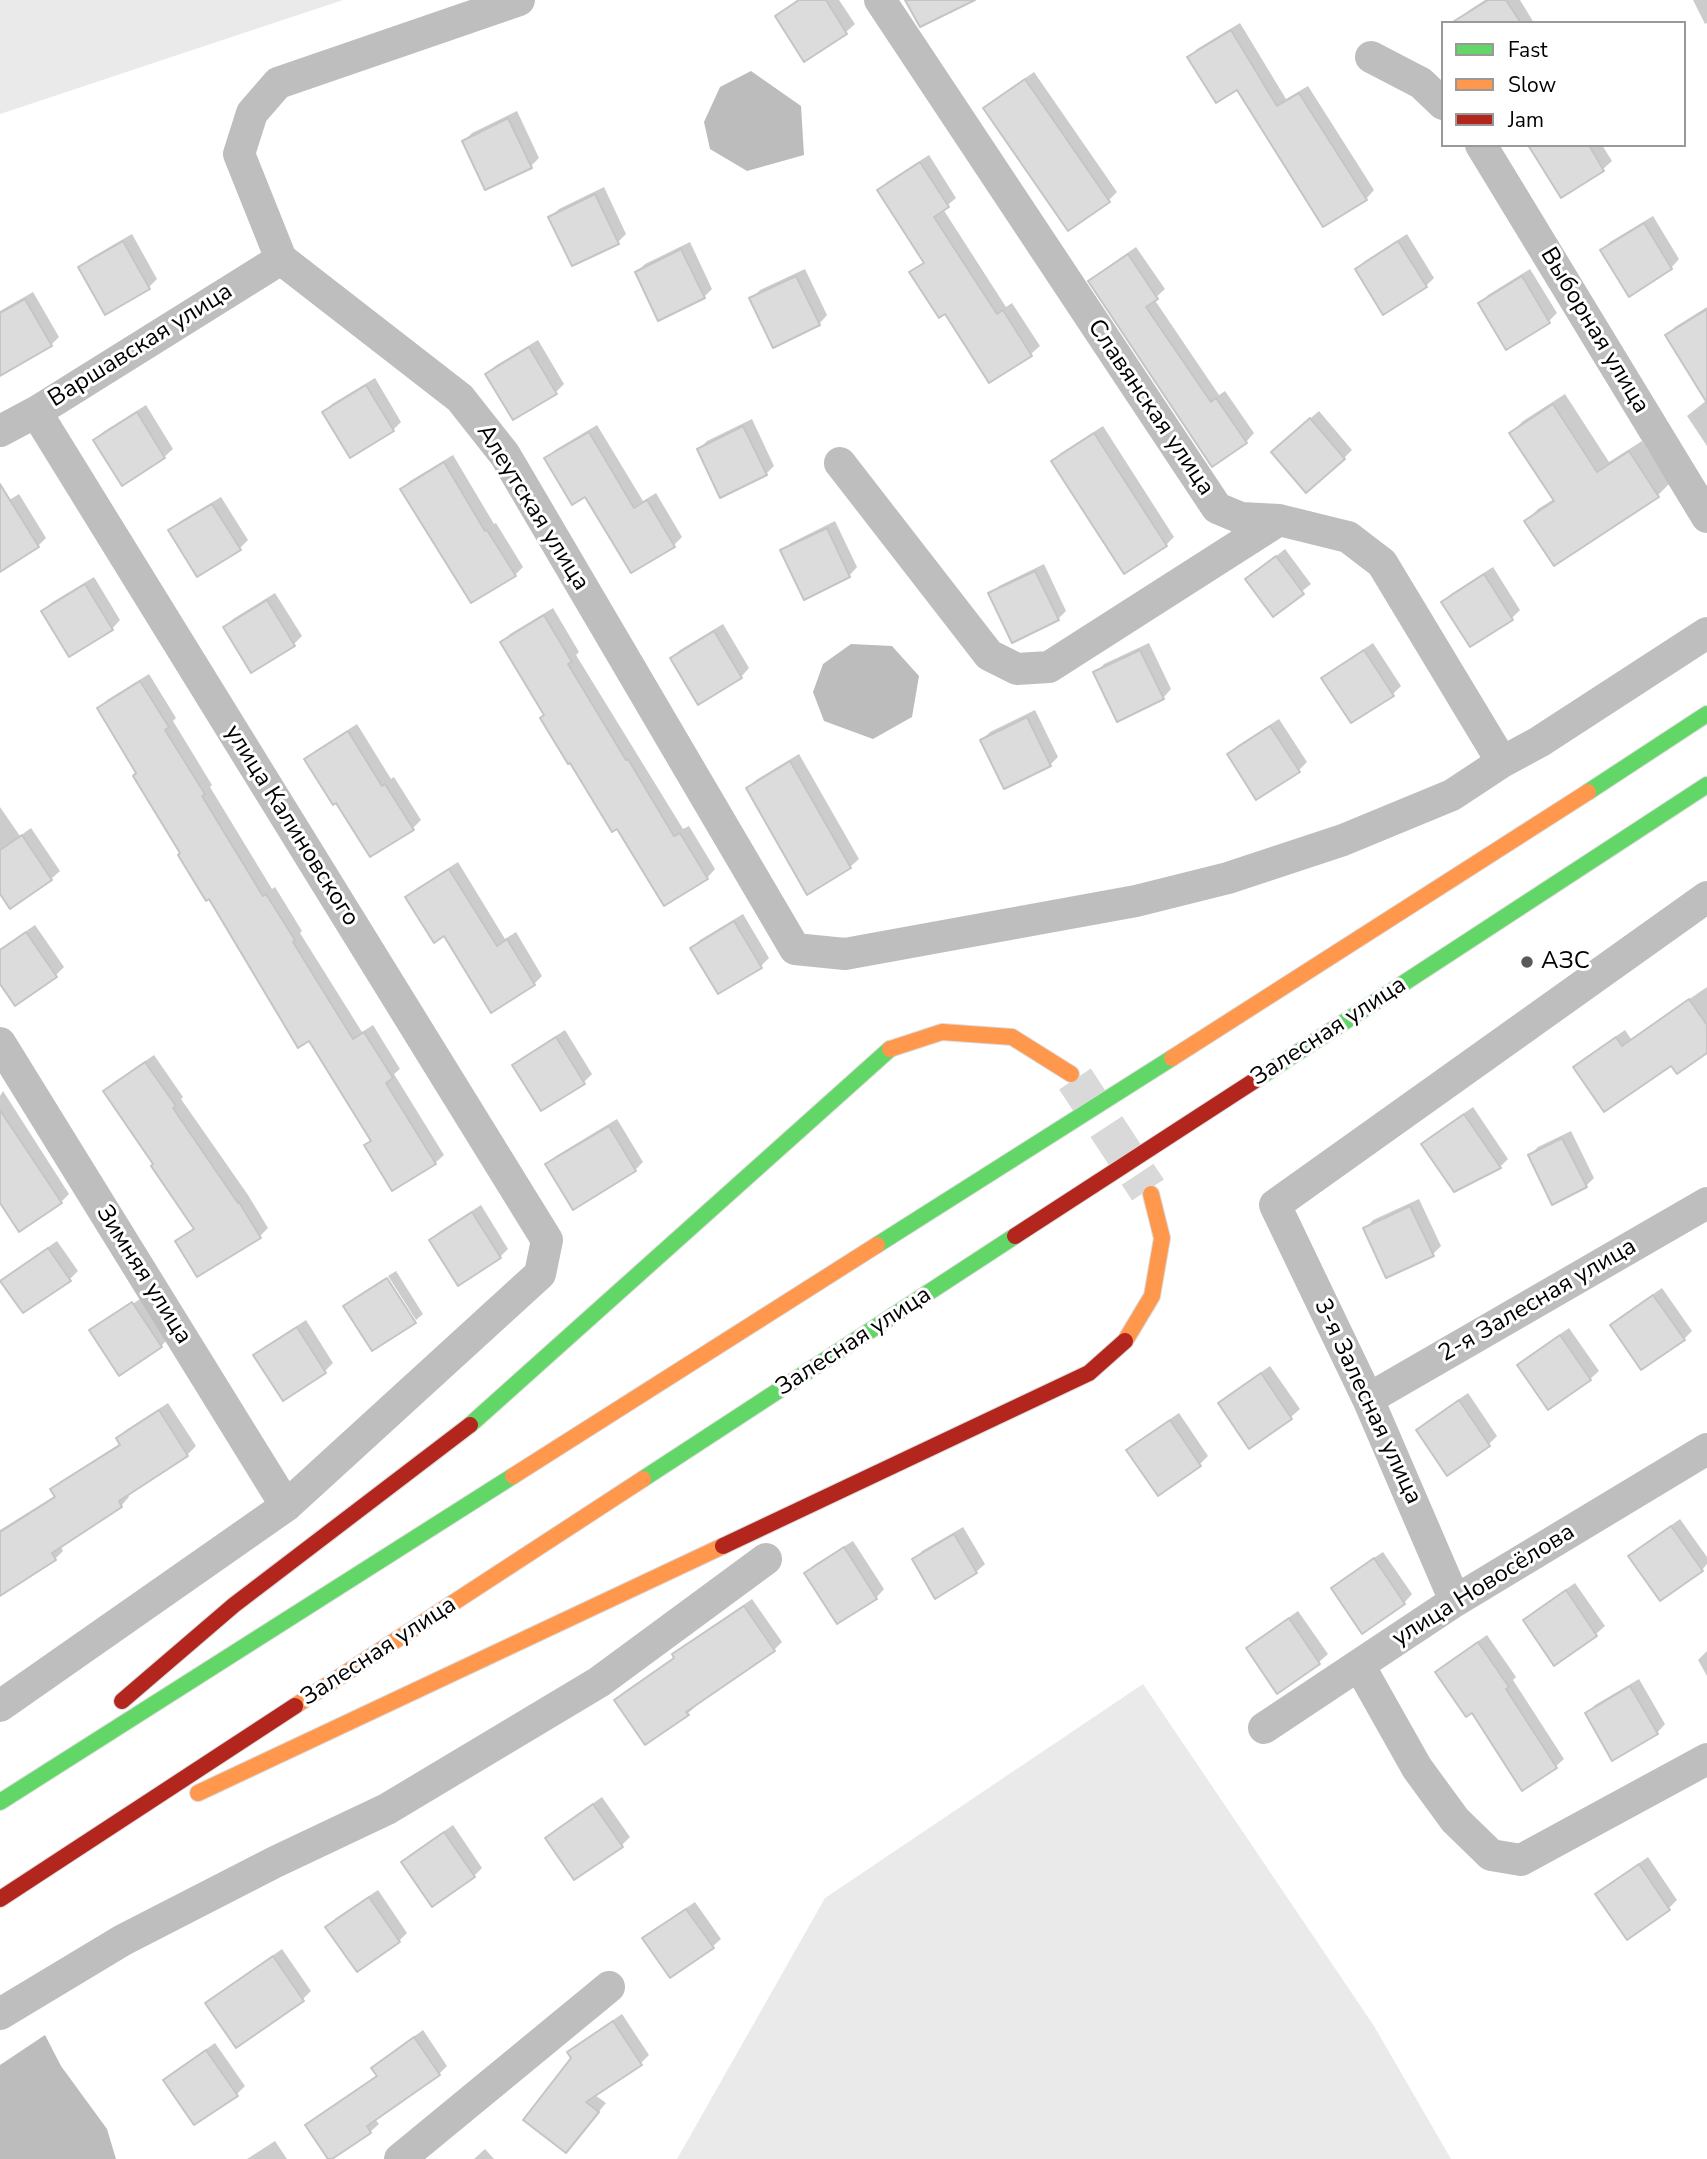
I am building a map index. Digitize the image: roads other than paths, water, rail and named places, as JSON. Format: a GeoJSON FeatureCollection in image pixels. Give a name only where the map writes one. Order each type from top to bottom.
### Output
{"type":"FeatureCollection","features":[{"type":"Feature","properties":{"kind":"main road"},"geometry":{"type":"LineString","coordinates":[[0,1802],[1419,901],[1707,714]]}},
{"type":"Feature","properties":{"kind":"main road","name":"Залесная улица"},"geometry":{"type":"LineString","coordinates":[[0,1899],[1707,785]]}},
{"type":"Feature","properties":{"kind":"main road"},"geometry":{"type":"LineString","coordinates":[[20,1789],[234,1605],[463,1431],[887,1050],[942,1032],[1012,1037],[1071,1074]]}},
{"type":"Feature","properties":{"kind":"main road"},"geometry":{"type":"LineString","coordinates":[[70,1854],[1089,1373],[1127,1340],[1152,1296],[1162,1238],[1151,1194]]}},
{"type":"Feature","properties":{"kind":"street"},"geometry":{"type":"LineString","coordinates":[[281,259],[239,154],[253,113],[278,83],[519,0]]}},
{"type":"Feature","properties":{"kind":"street","name":"Славянская улица"},"geometry":{"type":"LineString","coordinates":[[880,0],[1217,508],[1241,518],[1279,520],[1348,537],[1382,562],[1502,762]]}},
{"type":"Feature","properties":{"kind":"street"},"geometry":{"type":"LineString","coordinates":[[1371,57],[1421,83],[1441,102]]}},
{"type":"Feature","properties":{"kind":"street","name":"Выборная улица"},"geometry":{"type":"LineString","coordinates":[[1481,147],[1707,517]]}},
{"type":"Feature","properties":{"kind":"street","name":"Варшавская улица"},"geometry":{"type":"LineString","coordinates":[[0,432],[281,259]]}},
{"type":"Feature","properties":{"kind":"street","name":"Алеутская улица"},"geometry":{"type":"LineString","coordinates":[[281,259],[460,398],[505,455],[796,949],[845,954],[1136,901],[1228,878],[1343,840],[1452,795],[1502,762]]}},
{"type":"Feature","properties":{"kind":"street","name":"улица Калиновского"},"geometry":{"type":"LineString","coordinates":[[36,412],[547,1240],[540,1274],[286,1506]]}},
{"type":"Feature","properties":{"kind":"street"},"geometry":{"type":"LineString","coordinates":[[840,463],[989,655],[1017,669],[1049,667],[1279,520]]}},
{"type":"Feature","properties":{"kind":"street"},"geometry":{"type":"LineString","coordinates":[[1502,762],[1539,742],[1707,634]]}},
{"type":"Feature","properties":{"kind":"street","name":"3-я Залесная улица"},"geometry":{"type":"LineString","coordinates":[[1455,1601],[1368,1399],[1275,1205],[1707,897]]}},
{"type":"Feature","properties":{"kind":"street","name":"Зимняя улица"},"geometry":{"type":"LineString","coordinates":[[0,1043],[286,1506]]}},
{"type":"Feature","properties":{"kind":"street","name":"2-я Залесная улица"},"geometry":{"type":"LineString","coordinates":[[1368,1399],[1707,1203]]}},
{"type":"Feature","properties":{"kind":"street","name":"улица Новосёлова"},"geometry":{"type":"LineString","coordinates":[[1264,1728],[1455,1601],[1707,1449]]}},
{"type":"Feature","properties":{"kind":"street"},"geometry":{"type":"LineString","coordinates":[[0,1706],[286,1506]]}},
{"type":"Feature","properties":{"kind":"street"},"geometry":{"type":"LineString","coordinates":[[0,2014],[123,1940],[275,1862],[387,1810],[599,1682],[766,1559]]}},
{"type":"Feature","properties":{"kind":"street"},"geometry":{"type":"LineString","coordinates":[[1359,1665],[1417,1768],[1455,1820],[1491,1855],[1521,1860],[1707,1759]]}},
{"type":"Feature","properties":{"kind":"street"},"geometry":{"type":"LineString","coordinates":[[400,2159],[608,1987]]}},
{"type":"Feature","properties":{"kind":"tunnel"},"geometry":{"type":"LineString","coordinates":[[1075,1079],[1148,1190]]}},
{"type":"Feature","properties":{"kind":"place","name":"АЗС"},"geometry":{"type":"Point","coordinates":[1527,962]}}]}
